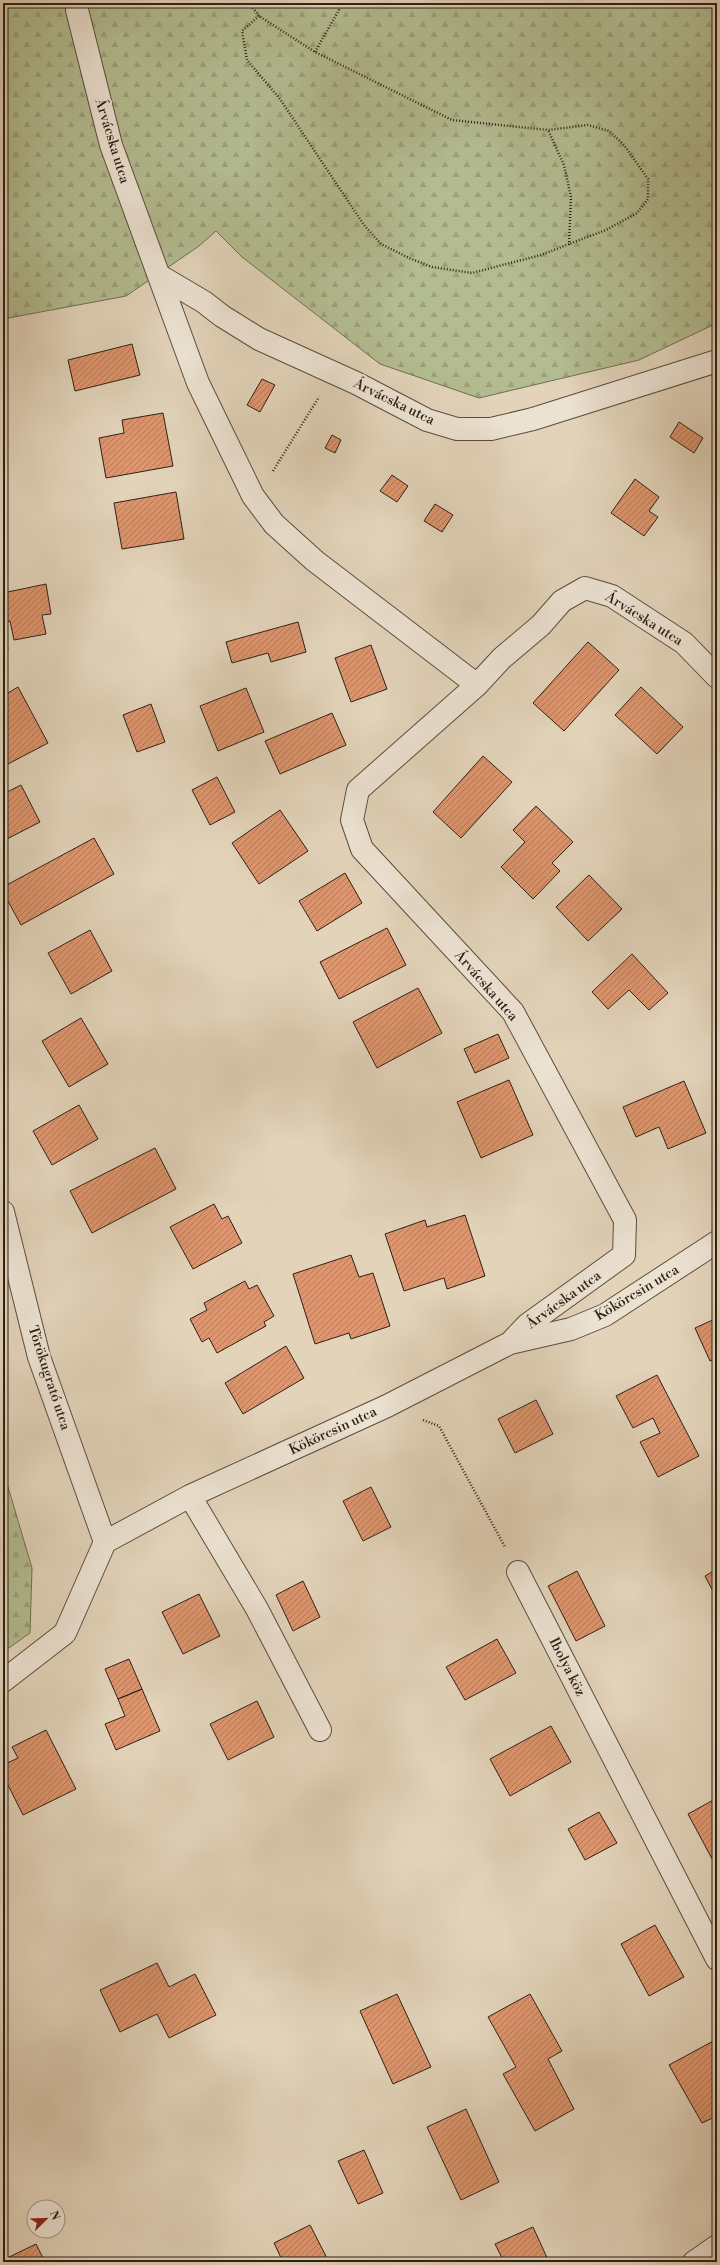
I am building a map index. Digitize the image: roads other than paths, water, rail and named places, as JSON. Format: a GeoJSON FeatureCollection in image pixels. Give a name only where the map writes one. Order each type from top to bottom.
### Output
{"type":"FeatureCollection","features":[{"type":"Feature","properties":{"kind":"street","name":"Árvácska utca"},"geometry":{"type":"LineString","coordinates":[[77,3],[76,10],[111,145],[198,383],[253,496],[274,524],[315,561],[476,685]]}},
{"type":"Feature","properties":{"kind":"street","name":"Árvácska utca"},"geometry":{"type":"LineString","coordinates":[[160,276],[204,302],[222,316],[259,339],[334,373],[427,420],[457,429],[491,429],[533,419],[717,361]]}},
{"type":"Feature","properties":{"kind":"street","name":"Árvácska utca"},"geometry":{"type":"LineString","coordinates":[[510,1343],[528,1325],[624,1255],[625,1220],[513,1012],[362,849],[352,820],[358,790],[476,685],[502,658],[541,625],[562,601],[585,588],[612,596],[684,644],[717,677]]}},
{"type":"Feature","properties":{"kind":"street","name":"Törökugrató utca"},"geometry":{"type":"LineString","coordinates":[[3,1212],[39,1356],[105,1542]]}},
{"type":"Feature","properties":{"kind":"street","name":"Kökörcsin utca"},"geometry":{"type":"LineString","coordinates":[[105,1542],[190,1496],[387,1406],[510,1343],[571,1329],[605,1315],[717,1242]]}},
{"type":"Feature","properties":{"kind":"street"},"geometry":{"type":"LineString","coordinates":[[190,1496],[257,1609],[320,1730]]}},
{"type":"Feature","properties":{"kind":"street"},"geometry":{"type":"LineString","coordinates":[[3,1681],[65,1633],[105,1542]]}},
{"type":"Feature","properties":{"kind":"street","name":"Ibolya köz"},"geometry":{"type":"LineString","coordinates":[[518,1572],[717,1959]]}},
{"type":"Feature","properties":{"kind":"street"},"geometry":{"type":"LineString","coordinates":[[694,2262],[717,2246]]}}]}
